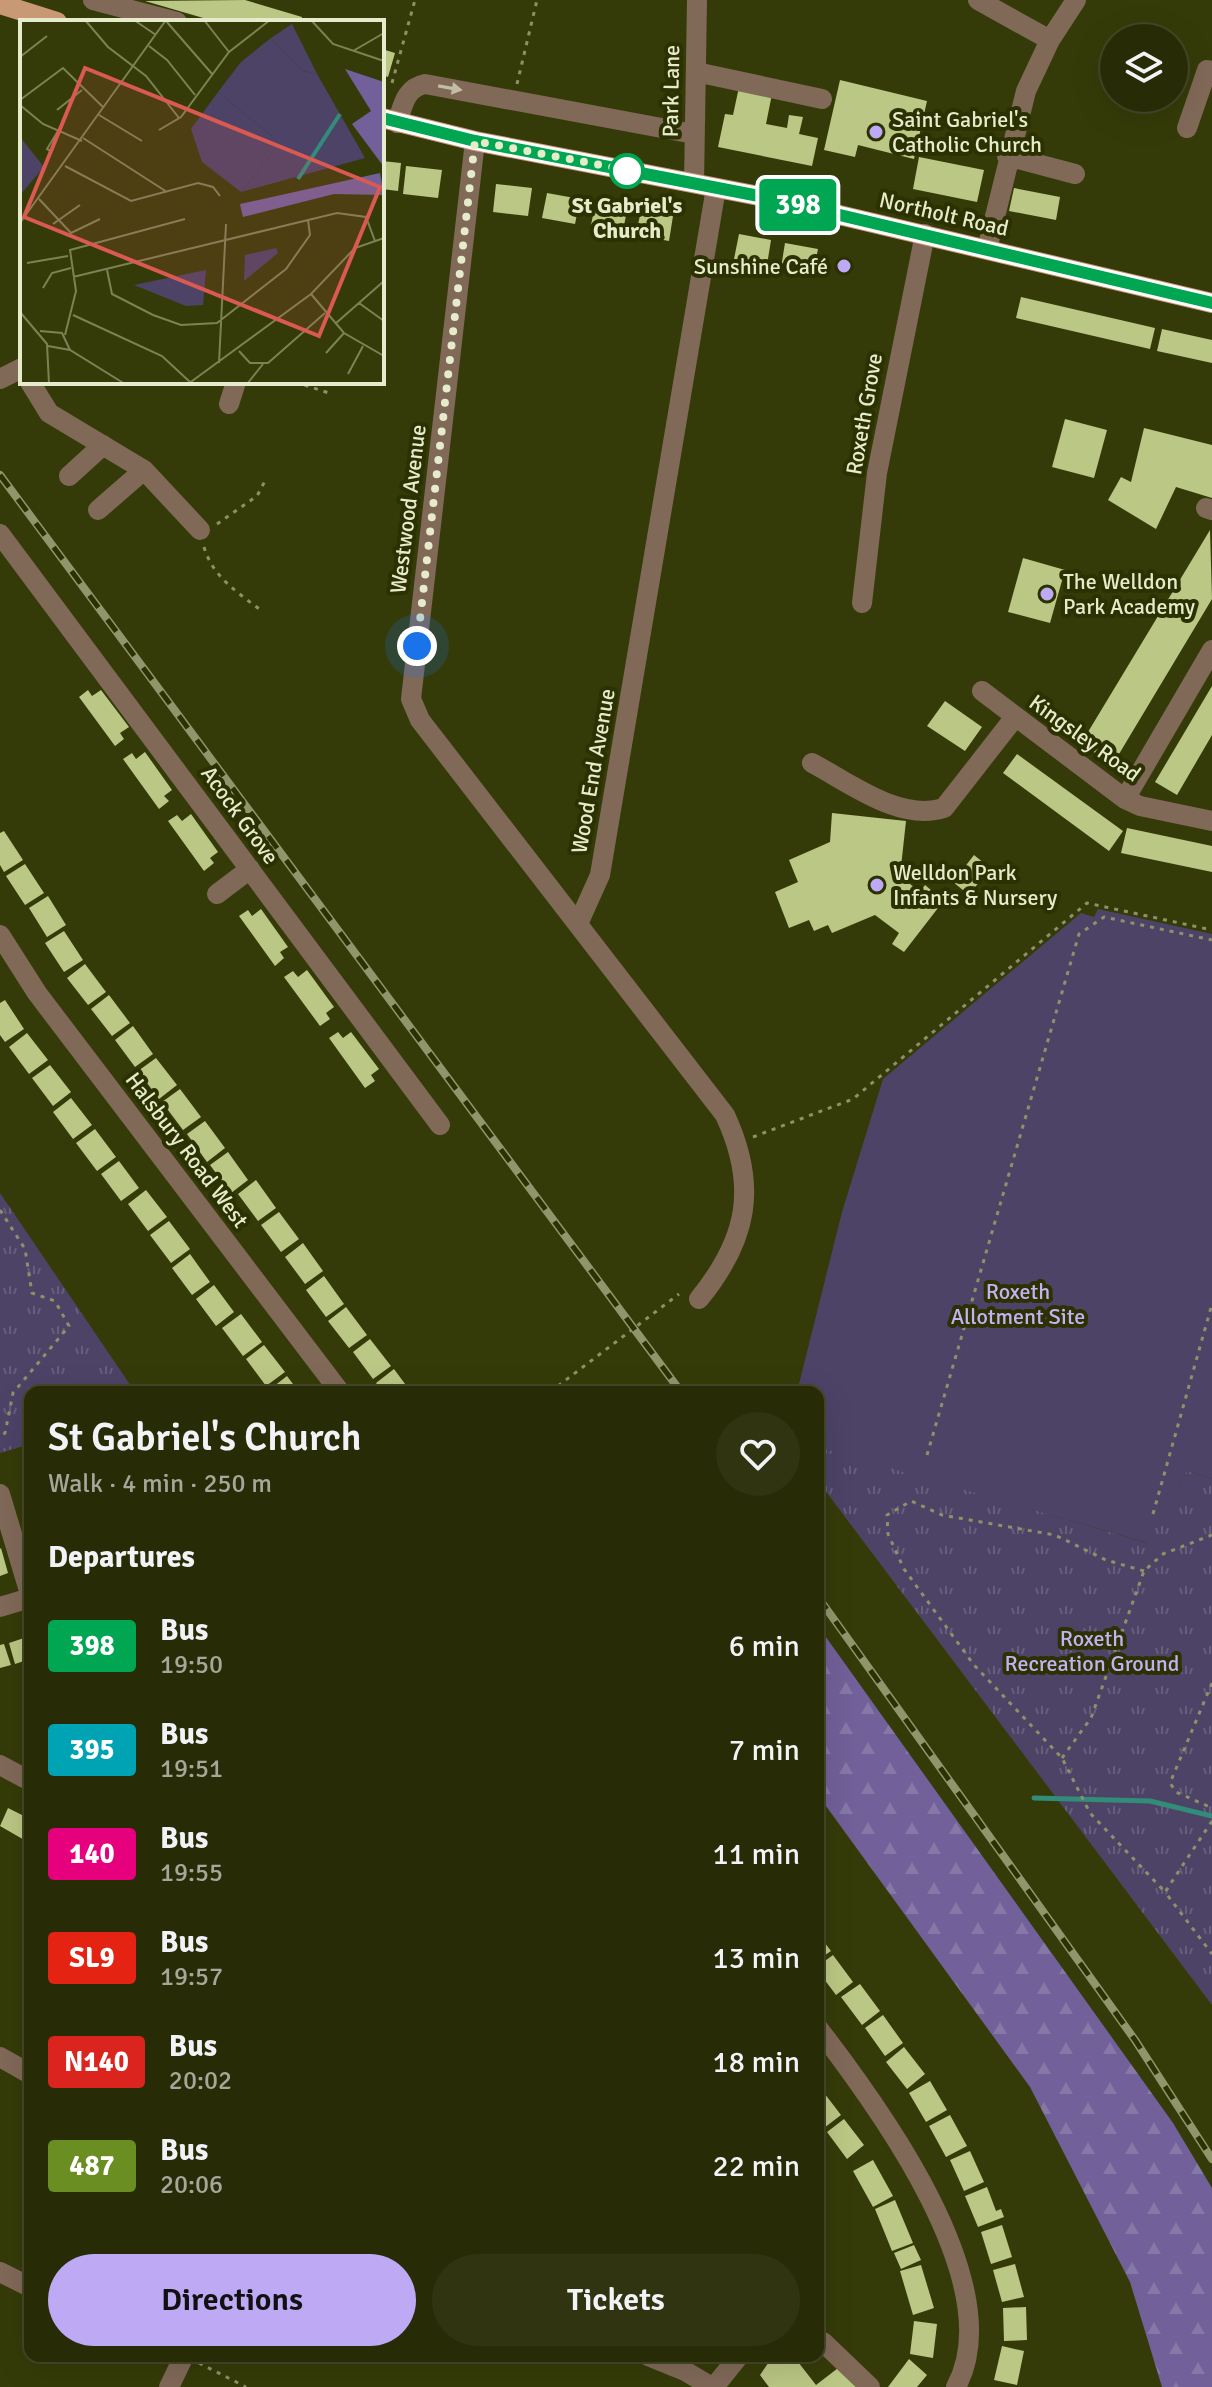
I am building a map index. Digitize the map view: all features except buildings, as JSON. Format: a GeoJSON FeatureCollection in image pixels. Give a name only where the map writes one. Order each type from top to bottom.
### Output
{"type":"FeatureCollection","features":[{"type":"Feature","properties":{"kind":"main road"},"geometry":{"type":"LineString","coordinates":[[0,4],[51,20]]}},
{"type":"Feature","properties":{"kind":"main road","name":"Northolt Road"},"geometry":{"type":"LineString","coordinates":[[389,120],[475,141],[694,183],[925,234],[1212,303]]}},
{"type":"Feature","properties":{"kind":"street"},"geometry":{"type":"LineString","coordinates":[[93,0],[169,20]]}},
{"type":"Feature","properties":{"kind":"street","name":"Park Lane"},"geometry":{"type":"LineString","coordinates":[[694,183],[697,0]]}},
{"type":"Feature","properties":{"kind":"street"},"geometry":{"type":"LineString","coordinates":[[978,0],[1050,40]]}},
{"type":"Feature","properties":{"kind":"street"},"geometry":{"type":"LineString","coordinates":[[987,249],[1007,156],[1026,91],[1050,40],[1076,0]]}},
{"type":"Feature","properties":{"kind":"street"},"geometry":{"type":"LineString","coordinates":[[1187,128],[1207,70],[1212,71]]}},
{"type":"Feature","properties":{"kind":"street"},"geometry":{"type":"LineString","coordinates":[[696,72],[822,99]]}},
{"type":"Feature","properties":{"kind":"street"},"geometry":{"type":"LineString","coordinates":[[389,120],[407,94],[415,86],[425,84],[694,134]]}},
{"type":"Feature","properties":{"kind":"street","name":"Westwood Avenue"},"geometry":{"type":"LineString","coordinates":[[475,141],[411,699],[420,720],[578,924]]}},
{"type":"Feature","properties":{"kind":"street"},"geometry":{"type":"LineString","coordinates":[[1007,156],[1075,174]]}},
{"type":"Feature","properties":{"kind":"street","name":"Wood End Avenue"},"geometry":{"type":"LineString","coordinates":[[578,924],[600,875],[716,188]]}},
{"type":"Feature","properties":{"kind":"street","name":"Roxeth Grove"},"geometry":{"type":"LineString","coordinates":[[862,603],[887,417],[925,234]]}},
{"type":"Feature","properties":{"kind":"street"},"geometry":{"type":"LineString","coordinates":[[0,379],[20,369]]}},
{"type":"Feature","properties":{"kind":"street"},"geometry":{"type":"LineString","coordinates":[[31,384],[49,413],[144,470],[200,530]]}},
{"type":"Feature","properties":{"kind":"street"},"geometry":{"type":"LineString","coordinates":[[229,404],[235,384]]}},
{"type":"Feature","properties":{"kind":"street"},"geometry":{"type":"LineString","coordinates":[[69,476],[103,445]]}},
{"type":"Feature","properties":{"kind":"street"},"geometry":{"type":"LineString","coordinates":[[98,510],[144,470]]}},
{"type":"Feature","properties":{"kind":"street","name":"Acock Grove"},"geometry":{"type":"LineString","coordinates":[[0,534],[440,1125]]}},
{"type":"Feature","properties":{"kind":"street"},"geometry":{"type":"LineString","coordinates":[[1125,799],[1212,650]]}},
{"type":"Feature","properties":{"kind":"street","name":"Kingsley Road"},"geometry":{"type":"LineString","coordinates":[[982,691],[1125,799],[1140,806],[1212,821]]}},
{"type":"Feature","properties":{"kind":"street"},"geometry":{"type":"LineString","coordinates":[[812,763],[890,805],[931,812],[944,808],[1015,717]]}},
{"type":"Feature","properties":{"kind":"street"},"geometry":{"type":"LineString","coordinates":[[217,894],[250,869]]}},
{"type":"Feature","properties":{"kind":"street"},"geometry":{"type":"LineString","coordinates":[[578,924],[725,1115],[738,1143],[746,1186],[740,1232],[722,1271],[699,1299]]}},
{"type":"Feature","properties":{"kind":"street","name":"Halsbury Road West"},"geometry":{"type":"LineString","coordinates":[[0,935],[37,993],[335,1386]]}},
{"type":"Feature","properties":{"kind":"street"},"geometry":{"type":"LineString","coordinates":[[0,1494],[24,1576]]}},
{"type":"Feature","properties":{"kind":"street"},"geometry":{"type":"LineString","coordinates":[[0,1607],[24,1598]]}},
{"type":"Feature","properties":{"kind":"street"},"geometry":{"type":"LineString","coordinates":[[0,1765],[24,1778]]}},
{"type":"Feature","properties":{"kind":"street"},"geometry":{"type":"LineString","coordinates":[[824,2036],[877,2107],[912,2164],[941,2221],[961,2283],[971,2334],[956,2387]]}},
{"type":"Feature","properties":{"kind":"street"},"geometry":{"type":"LineString","coordinates":[[0,2057],[24,2071]]}},
{"type":"Feature","properties":{"kind":"street"},"geometry":{"type":"LineString","coordinates":[[0,2272],[24,2284]]}},
{"type":"Feature","properties":{"kind":"street"},"geometry":{"type":"LineString","coordinates":[[824,2343],[870,2387]]}},
{"type":"Feature","properties":{"kind":"street"},"geometry":{"type":"LineString","coordinates":[[169,2387],[182,2362]]}},
{"type":"Feature","properties":{"kind":"street"},"geometry":{"type":"LineString","coordinates":[[663,2362],[713,2387],[734,2362]]}},
{"type":"Feature","properties":{"kind":"path"},"geometry":{"type":"LineString","coordinates":[[390,89],[415,0]]}},
{"type":"Feature","properties":{"kind":"path"},"geometry":{"type":"LineString","coordinates":[[513,99],[537,0]]}},
{"type":"Feature","properties":{"kind":"path"},"geometry":{"type":"LineString","coordinates":[[301,384],[329,393]]}},
{"type":"Feature","properties":{"kind":"path"},"geometry":{"type":"LineString","coordinates":[[262,611],[232,588],[209,564],[200,530],[226,521],[257,496],[266,479]]}},
{"type":"Feature","properties":{"kind":"path"},"geometry":{"type":"LineString","coordinates":[[738,1143],[853,1099],[1087,903],[1212,930]]}},
{"type":"Feature","properties":{"kind":"path"},"geometry":{"type":"LineString","coordinates":[[927,1455],[1079,934],[1104,917],[1212,940]]}},
{"type":"Feature","properties":{"kind":"path"},"geometry":{"type":"LineString","coordinates":[[0,1210],[25,1249],[32,1293],[55,1301],[69,1326],[13,1393],[5,1433],[0,1437]]}},
{"type":"Feature","properties":{"kind":"path"},"geometry":{"type":"LineString","coordinates":[[558,1386],[688,1287],[699,1299]]}},
{"type":"Feature","properties":{"kind":"path"},"geometry":{"type":"LineString","coordinates":[[1153,1514],[1212,1304]]}},
{"type":"Feature","properties":{"kind":"path"},"geometry":{"type":"LineString","coordinates":[[1144,1571],[1106,1560],[1055,1535],[942,1515],[911,1501],[887,1515],[888,1534],[904,1569],[974,1665],[1062,1758],[1090,1813],[1165,1892],[1212,1954]]}},
{"type":"Feature","properties":{"kind":"path"},"geometry":{"type":"LineString","coordinates":[[1062,1758],[1091,1718],[1144,1571],[1163,1554],[1212,1535]]}},
{"type":"Feature","properties":{"kind":"path"},"geometry":{"type":"LineString","coordinates":[[1212,1683],[1170,1783],[1176,1792],[1212,1808]]}},
{"type":"Feature","properties":{"kind":"path"},"geometry":{"type":"LineString","coordinates":[[1165,1892],[1212,1821]]}},
{"type":"Feature","properties":{"kind":"path"},"geometry":{"type":"LineString","coordinates":[[190,2362],[246,2387]]}},
{"type":"Feature","properties":{"kind":"green space","name":"Roxeth Allotment Site"},"geometry":{"type":"Polygon","coordinates":[[[1098,909],[1212,934],[1212,1479],[1187,1471],[1148,1543],[824,1450],[824,1386],[798,1386],[842,1212],[883,1079],[1081,913],[1094,917],[1098,909]]]}},
{"type":"Feature","properties":{"kind":"green space"},"geometry":{"type":"Polygon","coordinates":[[[0,1193],[131,1386],[24,1386],[24,1446],[0,1453],[0,1193]]]}},
{"type":"Feature","properties":{"kind":"green space","name":"Roxeth Recreation Ground"},"geometry":{"type":"Polygon","coordinates":[[[824,1449],[1147,1543],[1187,1471],[1212,1479],[1212,2005],[824,1489],[824,1449]]]}},
{"type":"Feature","properties":{"kind":"green space"},"geometry":{"type":"Polygon","coordinates":[[[824,1634],[1173,2123],[1212,2188],[1212,2387],[1162,2387],[1130,2282],[1030,2087],[824,1803],[824,1634]]]}},
{"type":"Feature","properties":{"kind":"waterway"},"geometry":{"type":"LineString","coordinates":[[1034,1798],[1150,1801],[1212,1816]]}},
{"type":"Feature","properties":{"kind":"railway"},"geometry":{"type":"LineString","coordinates":[[0,475],[677,1386]]}},
{"type":"Feature","properties":{"kind":"railway"},"geometry":{"type":"LineString","coordinates":[[824,1605],[1135,2040],[1212,2159]]}},
{"type":"Feature","properties":{"kind":"bus line","name":"398"},"geometry":{"type":"LineString","coordinates":[[384,119],[475,141],[759,196],[1212,303]]}},
{"type":"Feature","properties":{"kind":"place","name":"Saint Gabriel's Catholic Church"},"geometry":{"type":"Point","coordinates":[876,132]}},
{"type":"Feature","properties":{"kind":"place","name":"St Gabriel's Church"},"geometry":{"type":"Point","coordinates":[627,171]}},
{"type":"Feature","properties":{"kind":"place","name":"Sunshine Café"},"geometry":{"type":"Point","coordinates":[844,266]}},
{"type":"Feature","properties":{"kind":"place","name":"The Welldon Park Academy"},"geometry":{"type":"Point","coordinates":[1047,594]}},
{"type":"Feature","properties":{"kind":"place","name":"Welldon Park Infants & Nursery"},"geometry":{"type":"Point","coordinates":[877,885]}},
{"type":"Feature","properties":{"kind":"route"},"geometry":{"type":"LineString","coordinates":[[417,646],[475,141],[632,171],[627,171]]}}]}
